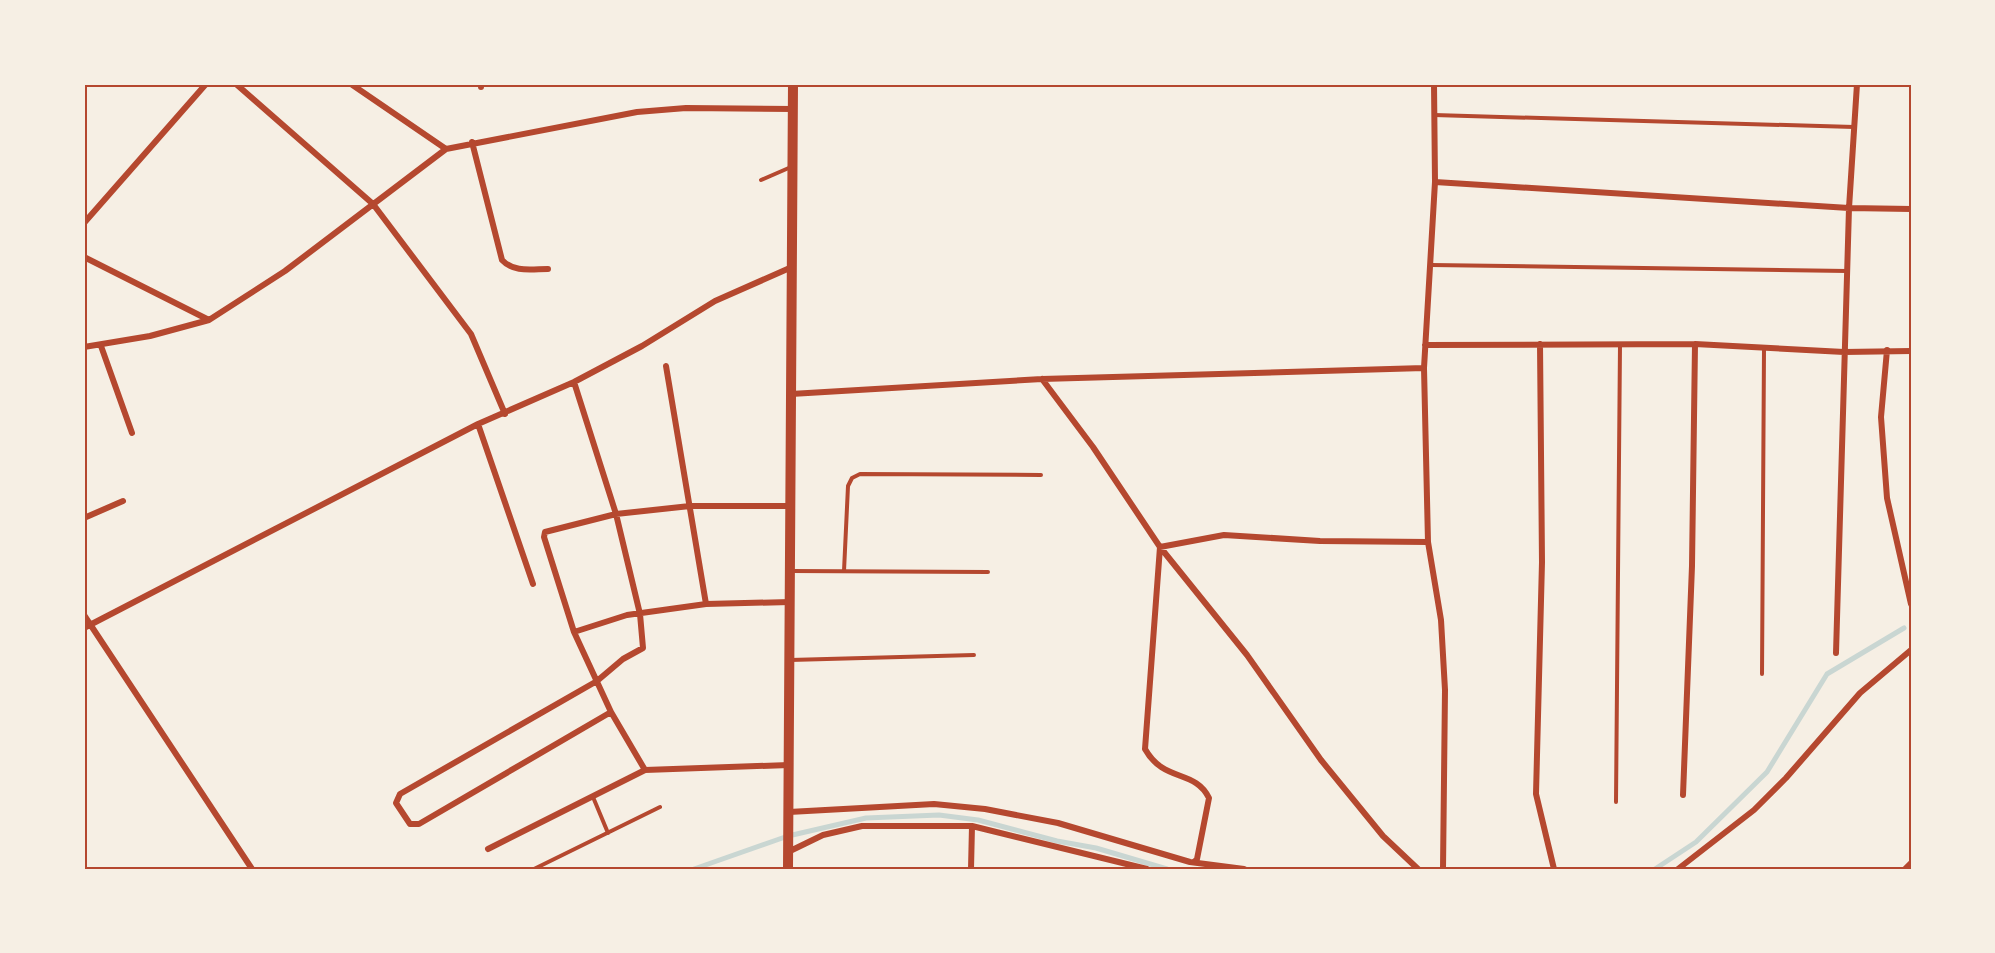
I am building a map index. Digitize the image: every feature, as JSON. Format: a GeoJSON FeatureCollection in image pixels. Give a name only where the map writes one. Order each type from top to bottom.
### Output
{"type":"FeatureCollection","features":[{"type":"Feature","properties":{"kind":"main road"},"geometry":{"type":"LineString","coordinates":[[788,869],[793,84]]}},
{"type":"Feature","properties":{"kind":"street"},"geometry":{"type":"LineString","coordinates":[[84,223],[206,84]]}},
{"type":"Feature","properties":{"kind":"street"},"geometry":{"type":"LineString","coordinates":[[236,84],[373,204],[471,334],[505,414]]}},
{"type":"Feature","properties":{"kind":"street"},"geometry":{"type":"LineString","coordinates":[[351,84],[446,149]]}},
{"type":"Feature","properties":{"kind":"street"},"geometry":{"type":"LineString","coordinates":[[1434,84],[1435,182],[1424,368],[1428,542],[1441,620],[1445,690],[1443,869]]}},
{"type":"Feature","properties":{"kind":"street"},"geometry":{"type":"LineString","coordinates":[[1836,653],[1849,208],[1857,84]]}},
{"type":"Feature","properties":{"kind":"street"},"geometry":{"type":"LineString","coordinates":[[84,347],[101,346],[209,320],[285,271],[446,149],[472,142],[637,112],[686,108],[793,109]]}},
{"type":"Feature","properties":{"kind":"street"},"geometry":{"type":"LineString","coordinates":[[472,142],[502,260],[508,266],[519,269],[548,269]]}},
{"type":"Feature","properties":{"kind":"street"},"geometry":{"type":"LineString","coordinates":[[1435,182],[1849,208],[1911,209]]}},
{"type":"Feature","properties":{"kind":"street"},"geometry":{"type":"LineString","coordinates":[[84,257],[209,320]]}},
{"type":"Feature","properties":{"kind":"street"},"geometry":{"type":"LineString","coordinates":[[87,626],[478,424],[574,382],[642,346],[716,301],[792,267]]}},
{"type":"Feature","properties":{"kind":"street"},"geometry":{"type":"LineString","coordinates":[[1540,344],[1542,562],[1536,794],[1554,869]]}},
{"type":"Feature","properties":{"kind":"street"},"geometry":{"type":"LineString","coordinates":[[1425,345],[1695,344],[1844,352],[1911,351]]}},
{"type":"Feature","properties":{"kind":"street"},"geometry":{"type":"LineString","coordinates":[[1683,795],[1692,566],[1695,344]]}},
{"type":"Feature","properties":{"kind":"street"},"geometry":{"type":"LineString","coordinates":[[101,346],[132,433]]}},
{"type":"Feature","properties":{"kind":"street"},"geometry":{"type":"LineString","coordinates":[[1887,350],[1881,417],[1887,498],[1911,604]]}},
{"type":"Feature","properties":{"kind":"street"},"geometry":{"type":"LineString","coordinates":[[666,366],[706,604]]}},
{"type":"Feature","properties":{"kind":"street"},"geometry":{"type":"LineString","coordinates":[[791,394],[1042,379],[1424,368]]}},
{"type":"Feature","properties":{"kind":"street"},"geometry":{"type":"LineString","coordinates":[[1042,379],[1093,447],[1160,547],[1247,655],[1321,760],[1383,836],[1418,869]]}},
{"type":"Feature","properties":{"kind":"street"},"geometry":{"type":"LineString","coordinates":[[574,382],[579,404],[616,514],[640,614],[643,648],[623,659],[597,681],[400,794],[396,803],[410,824],[419,824],[611,712]]}},
{"type":"Feature","properties":{"kind":"street"},"geometry":{"type":"LineString","coordinates":[[478,424],[533,584]]}},
{"type":"Feature","properties":{"kind":"street"},"geometry":{"type":"LineString","coordinates":[[84,519],[123,501]]}},
{"type":"Feature","properties":{"kind":"street"},"geometry":{"type":"LineString","coordinates":[[645,770],[611,712],[574,632],[544,537],[545,532],[616,514],[690,506],[790,506]]}},
{"type":"Feature","properties":{"kind":"street"},"geometry":{"type":"LineString","coordinates":[[1160,547],[1224,535],[1320,542],[1428,542]]}},
{"type":"Feature","properties":{"kind":"street"},"geometry":{"type":"LineString","coordinates":[[1160,547],[1145,749],[1159,768],[1200,784],[1209,798],[1197,859],[1194,862]]}},
{"type":"Feature","properties":{"kind":"street"},"geometry":{"type":"LineString","coordinates":[[574,632],[616,617],[706,604],[790,602]]}},
{"type":"Feature","properties":{"kind":"street"},"geometry":{"type":"LineString","coordinates":[[84,615],[87,626],[252,869]]}},
{"type":"Feature","properties":{"kind":"street"},"geometry":{"type":"LineString","coordinates":[[1678,869],[1754,810],[1786,778],[1860,693],[1911,650]]}},
{"type":"Feature","properties":{"kind":"street"},"geometry":{"type":"LineString","coordinates":[[488,849],[645,770],[789,765]]}},
{"type":"Feature","properties":{"kind":"street"},"geometry":{"type":"LineString","coordinates":[[789,812],[934,804],[985,809],[1058,824],[1190,862],[1244,869]]}},
{"type":"Feature","properties":{"kind":"street"},"geometry":{"type":"LineString","coordinates":[[788,850],[823,835],[862,826],[972,826],[1147,869]]}},
{"type":"Feature","properties":{"kind":"street"},"geometry":{"type":"LineString","coordinates":[[971,869],[972,826]]}},
{"type":"Feature","properties":{"kind":"street"},"geometry":{"type":"LineString","coordinates":[[1905,869],[1911,863]]}},
{"type":"Feature","properties":{"kind":"lane"},"geometry":{"type":"LineString","coordinates":[[1434,115],[1854,127]]}},
{"type":"Feature","properties":{"kind":"lane"},"geometry":{"type":"LineString","coordinates":[[761,180],[793,166]]}},
{"type":"Feature","properties":{"kind":"lane"},"geometry":{"type":"LineString","coordinates":[[1430,265],[1847,271]]}},
{"type":"Feature","properties":{"kind":"lane"},"geometry":{"type":"LineString","coordinates":[[1616,802],[1620,345]]}},
{"type":"Feature","properties":{"kind":"lane"},"geometry":{"type":"LineString","coordinates":[[1762,674],[1764,347]]}},
{"type":"Feature","properties":{"kind":"lane"},"geometry":{"type":"LineString","coordinates":[[844,571],[848,486],[852,478],[860,474],[1041,475]]}},
{"type":"Feature","properties":{"kind":"lane"},"geometry":{"type":"LineString","coordinates":[[790,571],[988,572]]}},
{"type":"Feature","properties":{"kind":"lane"},"geometry":{"type":"LineString","coordinates":[[790,660],[974,656]]}},
{"type":"Feature","properties":{"kind":"lane"},"geometry":{"type":"LineString","coordinates":[[593,796],[608,833]]}},
{"type":"Feature","properties":{"kind":"lane"},"geometry":{"type":"LineString","coordinates":[[534,869],[660,807]]}},
{"type":"Feature","properties":{"kind":"waterway"},"geometry":{"type":"LineString","coordinates":[[1655,869],[1696,842],[1767,772],[1827,674],[1904,628]]}},
{"type":"Feature","properties":{"kind":"waterway"},"geometry":{"type":"LineString","coordinates":[[694,869],[788,836],[866,818],[939,815],[978,820],[1057,841],[1096,848],[1167,869]]}}]}
